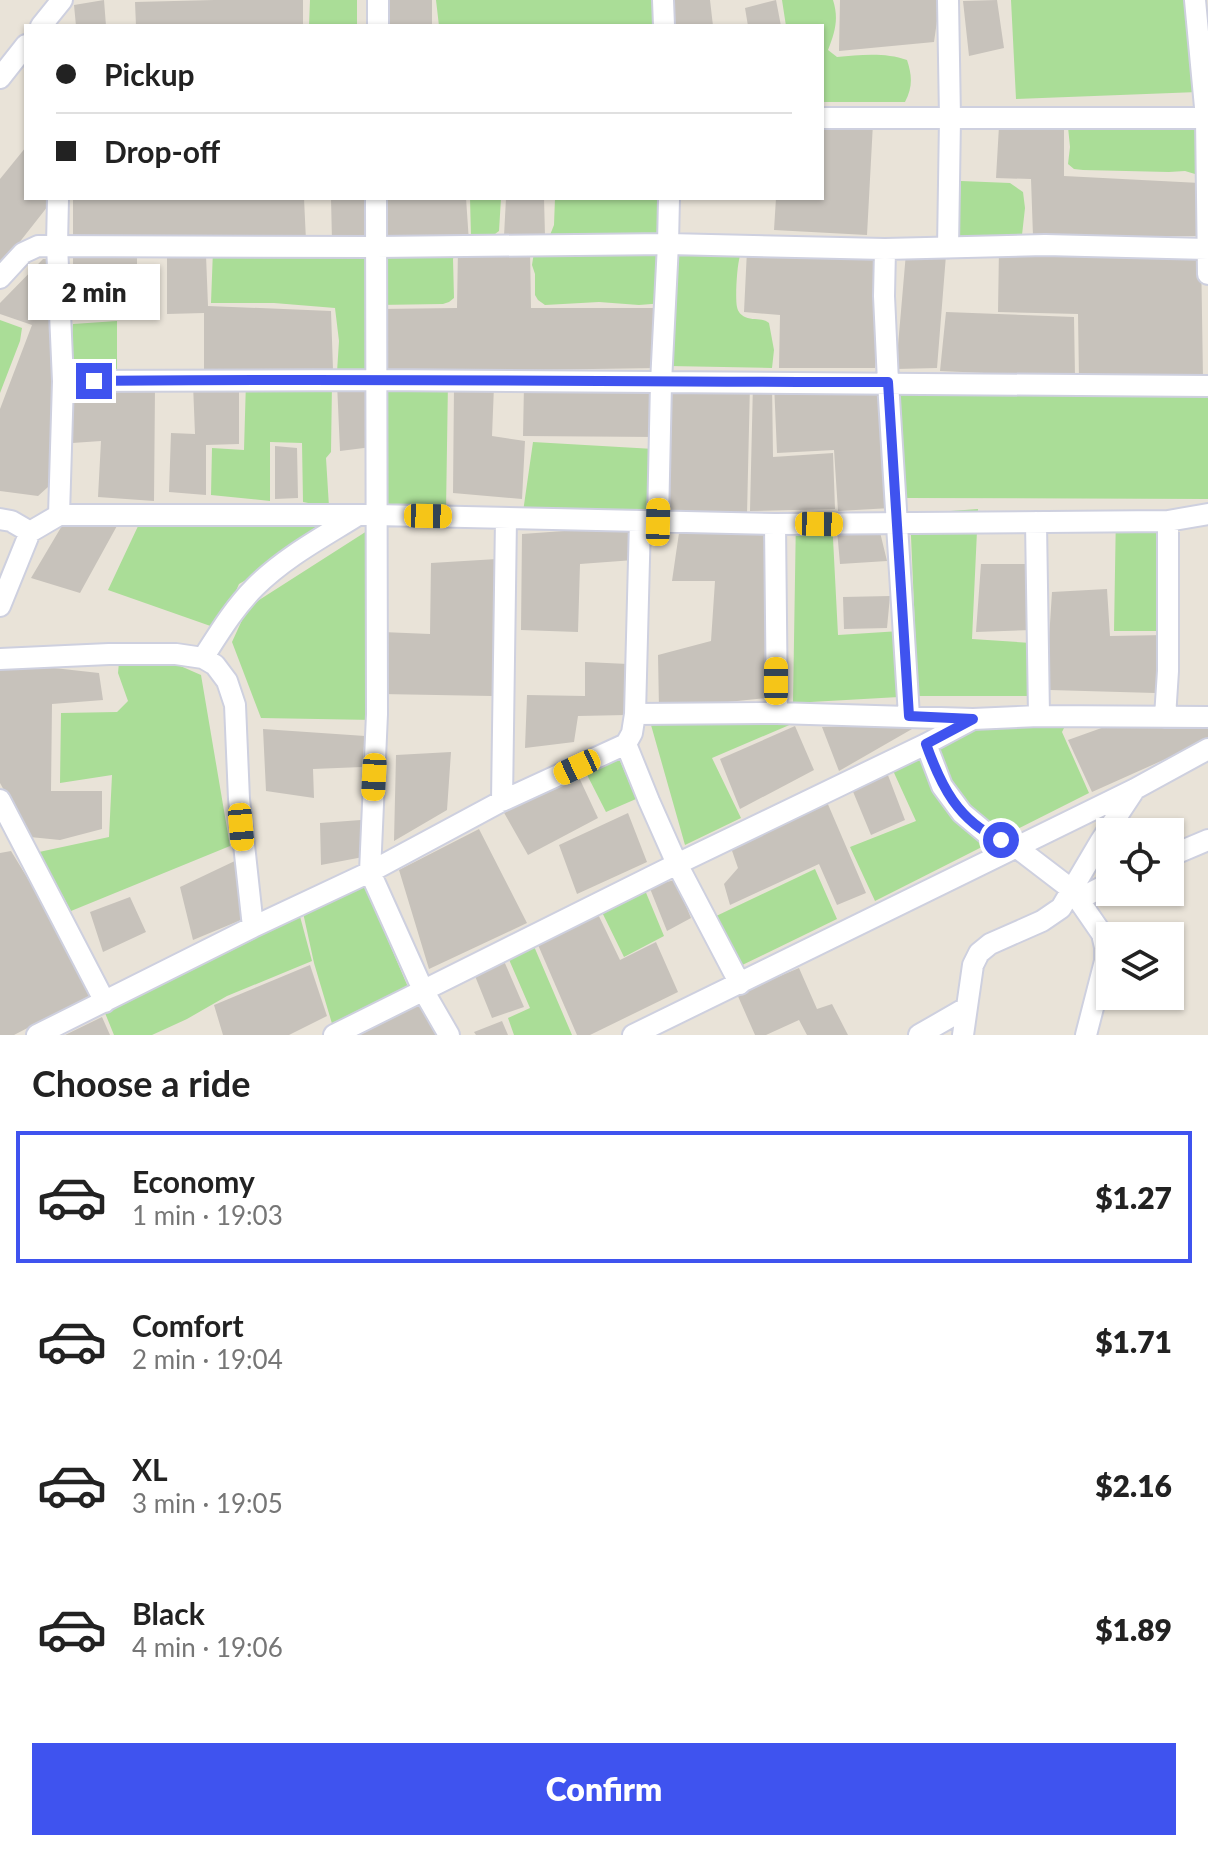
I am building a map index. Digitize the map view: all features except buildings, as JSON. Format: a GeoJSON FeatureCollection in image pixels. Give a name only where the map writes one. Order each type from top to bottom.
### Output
{"type":"FeatureCollection","features":[{"type":"Feature","properties":{"kind":"street"},"geometry":{"type":"LineString","coordinates":[[43,24],[62,0]]}},
{"type":"Feature","properties":{"kind":"street"},"geometry":{"type":"LineString","coordinates":[[378,0],[378,24]]}},
{"type":"Feature","properties":{"kind":"street"},"geometry":{"type":"LineString","coordinates":[[663,0],[664,24]]}},
{"type":"Feature","properties":{"kind":"street"},"geometry":{"type":"LineString","coordinates":[[948,0],[948,248]]}},
{"type":"Feature","properties":{"kind":"street"},"geometry":{"type":"LineString","coordinates":[[1195,0],[1206,110],[1208,274]]}},
{"type":"Feature","properties":{"kind":"street"},"geometry":{"type":"LineString","coordinates":[[0,78],[24,48]]}},
{"type":"Feature","properties":{"kind":"street"},"geometry":{"type":"LineString","coordinates":[[824,118],[950,118],[1206,110]]}},
{"type":"Feature","properties":{"kind":"street"},"geometry":{"type":"LineString","coordinates":[[58,200],[63,381],[59,515]]}},
{"type":"Feature","properties":{"kind":"street"},"geometry":{"type":"LineString","coordinates":[[376,200],[375,380],[367,515],[377,714],[370,872],[423,990],[449,1035]]}},
{"type":"Feature","properties":{"kind":"street"},"geometry":{"type":"LineString","coordinates":[[37,1035],[370,872],[502,801],[626,744],[632,733],[635,714],[661,383],[669,200]]}},
{"type":"Feature","properties":{"kind":"street"},"geometry":{"type":"LineString","coordinates":[[0,278],[28,249],[57,245],[376,247],[668,244],[885,249],[1045,245],[1208,249]]}},
{"type":"Feature","properties":{"kind":"street"},"geometry":{"type":"LineString","coordinates":[[885,249],[888,382],[909,716]]}},
{"type":"Feature","properties":{"kind":"street"},"geometry":{"type":"LineString","coordinates":[[63,381],[888,382],[1208,386]]}},
{"type":"Feature","properties":{"kind":"street"},"geometry":{"type":"LineString","coordinates":[[0,606],[30,532],[59,515],[367,515],[775,524],[1168,521],[1208,514]]}},
{"type":"Feature","properties":{"kind":"street"},"geometry":{"type":"LineString","coordinates":[[203,658],[232,614],[257,585],[283,563],[367,515]]}},
{"type":"Feature","properties":{"kind":"street"},"geometry":{"type":"LineString","coordinates":[[502,801],[506,518]]}},
{"type":"Feature","properties":{"kind":"street"},"geometry":{"type":"LineString","coordinates":[[0,519],[11,521],[30,532]]}},
{"type":"Feature","properties":{"kind":"street"},"geometry":{"type":"LineString","coordinates":[[1165,717],[1168,521]]}},
{"type":"Feature","properties":{"kind":"street"},"geometry":{"type":"LineString","coordinates":[[1036,522],[1039,716]]}},
{"type":"Feature","properties":{"kind":"street"},"geometry":{"type":"LineString","coordinates":[[775,524],[777,713]]}},
{"type":"Feature","properties":{"kind":"street"},"geometry":{"type":"LineString","coordinates":[[0,659],[176,654],[203,658],[215,665],[227,681],[235,705],[239,799],[253,927]]}},
{"type":"Feature","properties":{"kind":"street"},"geometry":{"type":"LineString","coordinates":[[635,714],[777,713],[973,719],[1039,716],[1208,717]]}},
{"type":"Feature","properties":{"kind":"street"},"geometry":{"type":"LineString","coordinates":[[334,1035],[973,719]]}},
{"type":"Feature","properties":{"kind":"street"},"geometry":{"type":"LineString","coordinates":[[626,744],[677,864],[740,984]]}},
{"type":"Feature","properties":{"kind":"street"},"geometry":{"type":"LineString","coordinates":[[926,744],[942,786],[962,813],[986,833],[1016,847],[1075,894],[1102,934],[1105,961],[1086,1035]]}},
{"type":"Feature","properties":{"kind":"street"},"geometry":{"type":"LineString","coordinates":[[633,1035],[1135,789],[1208,749]]}},
{"type":"Feature","properties":{"kind":"street"},"geometry":{"type":"LineString","coordinates":[[963,1035],[973,965],[979,953],[990,944],[1054,914],[1075,894],[1135,789]]}},
{"type":"Feature","properties":{"kind":"street"},"geometry":{"type":"LineString","coordinates":[[0,800],[105,1002]]}},
{"type":"Feature","properties":{"kind":"street"},"geometry":{"type":"LineString","coordinates":[[1184,850],[1208,840]]}},
{"type":"Feature","properties":{"kind":"street"},"geometry":{"type":"LineString","coordinates":[[1075,894],[1096,887]]}},
{"type":"Feature","properties":{"kind":"street"},"geometry":{"type":"LineString","coordinates":[[919,1035],[966,1008]]}},
{"type":"Feature","properties":{"kind":"green space"},"geometry":{"type":"Polygon","coordinates":[[[310,0],[357,0],[357,24],[309,24],[310,0]]]}},
{"type":"Feature","properties":{"kind":"green space"},"geometry":{"type":"Polygon","coordinates":[[[436,0],[652,0],[653,24],[439,24],[436,0]]]}},
{"type":"Feature","properties":{"kind":"green space"},"geometry":{"type":"Polygon","coordinates":[[[782,0],[833,0],[835,25],[828,50],[837,57],[881,55],[907,60],[911,81],[905,102],[824,102],[824,24],[786,24],[782,0]]]}},
{"type":"Feature","properties":{"kind":"green space"},"geometry":{"type":"Polygon","coordinates":[[[1011,0],[1187,0],[1198,92],[1016,99],[1011,0]]]}},
{"type":"Feature","properties":{"kind":"green space"},"geometry":{"type":"Polygon","coordinates":[[[1201,106],[1205,177],[1185,171],[1083,170],[1074,169],[1068,164],[1070,147],[1066,107],[1201,106]]]}},
{"type":"Feature","properties":{"kind":"green space"},"geometry":{"type":"Polygon","coordinates":[[[961,181],[1010,183],[1023,192],[1022,235],[958,239],[961,181]]]}},
{"type":"Feature","properties":{"kind":"green space"},"geometry":{"type":"Polygon","coordinates":[[[470,200],[501,200],[499,231],[482,240],[471,236],[470,200]]]}},
{"type":"Feature","properties":{"kind":"green space"},"geometry":{"type":"Polygon","coordinates":[[[555,200],[667,200],[667,236],[557,237],[550,235],[554,225],[555,200]]]}},
{"type":"Feature","properties":{"kind":"green space"},"geometry":{"type":"Polygon","coordinates":[[[666,244],[664,303],[545,305],[535,295],[532,265],[535,246],[666,244]]]}},
{"type":"Feature","properties":{"kind":"green space"},"geometry":{"type":"Polygon","coordinates":[[[675,245],[740,256],[737,309],[745,317],[769,323],[774,350],[772,368],[669,366],[675,245]]]}},
{"type":"Feature","properties":{"kind":"green space"},"geometry":{"type":"Polygon","coordinates":[[[213,250],[371,250],[374,371],[337,372],[339,341],[335,308],[274,303],[211,303],[213,250]]]}},
{"type":"Feature","properties":{"kind":"green space"},"geometry":{"type":"Polygon","coordinates":[[[377,250],[456,251],[453,259],[454,298],[443,304],[377,305],[377,250]]]}},
{"type":"Feature","properties":{"kind":"green space"},"geometry":{"type":"Polygon","coordinates":[[[0,320],[22,328],[0,393],[0,320]]]}},
{"type":"Feature","properties":{"kind":"green space"},"geometry":{"type":"Polygon","coordinates":[[[117,321],[117,372],[69,374],[73,324],[117,321]]]}},
{"type":"Feature","properties":{"kind":"green space"},"geometry":{"type":"Polygon","coordinates":[[[381,380],[448,381],[446,512],[382,511],[381,380]]]}},
{"type":"Feature","properties":{"kind":"green space"},"geometry":{"type":"Polygon","coordinates":[[[897,380],[1208,389],[1208,499],[906,498],[897,380]]]}},
{"type":"Feature","properties":{"kind":"green space"},"geometry":{"type":"Polygon","coordinates":[[[246,381],[332,383],[331,452],[326,458],[329,507],[303,502],[302,443],[270,442],[270,501],[211,495],[212,448],[244,450],[246,381]]]}},
{"type":"Feature","properties":{"kind":"green space"},"geometry":{"type":"Polygon","coordinates":[[[533,442],[654,449],[653,510],[523,512],[533,442]]]}},
{"type":"Feature","properties":{"kind":"green space"},"geometry":{"type":"Polygon","coordinates":[[[147,507],[353,519],[239,584],[219,629],[108,590],[147,507]]]}},
{"type":"Feature","properties":{"kind":"green space"},"geometry":{"type":"Polygon","coordinates":[[[978,509],[972,639],[1031,643],[1033,696],[918,696],[910,514],[978,509]]]}},
{"type":"Feature","properties":{"kind":"green space"},"geometry":{"type":"Polygon","coordinates":[[[1116,511],[1178,512],[1176,631],[1114,631],[1116,511]]]}},
{"type":"Feature","properties":{"kind":"green space"},"geometry":{"type":"Polygon","coordinates":[[[796,516],[832,519],[838,635],[900,631],[899,697],[793,703],[796,516]]]}},
{"type":"Feature","properties":{"kind":"green space"},"geometry":{"type":"Polygon","coordinates":[[[367,531],[374,720],[261,718],[232,642],[248,607],[367,531]]]}},
{"type":"Feature","properties":{"kind":"green space"},"geometry":{"type":"Polygon","coordinates":[[[169,661],[201,675],[230,846],[71,911],[39,852],[109,837],[112,775],[60,783],[61,713],[117,712],[128,701],[118,673],[119,662],[169,661]]]}},
{"type":"Feature","properties":{"kind":"green space"},"geometry":{"type":"Polygon","coordinates":[[[994,713],[1067,722],[1062,732],[1089,793],[875,901],[850,847],[916,821],[890,764],[994,713]]]}},
{"type":"Feature","properties":{"kind":"green space"},"geometry":{"type":"Polygon","coordinates":[[[808,717],[712,758],[741,818],[685,845],[651,725],[808,717]]]}},
{"type":"Feature","properties":{"kind":"green space"},"geometry":{"type":"Polygon","coordinates":[[[616,751],[636,799],[606,812],[582,765],[616,751]]]}},
{"type":"Feature","properties":{"kind":"green space"},"geometry":{"type":"Polygon","coordinates":[[[815,869],[837,919],[734,969],[712,918],[815,869]]]}},
{"type":"Feature","properties":{"kind":"green space"},"geometry":{"type":"Polygon","coordinates":[[[363,882],[408,987],[333,1027],[302,908],[363,882]]]}},
{"type":"Feature","properties":{"kind":"green space"},"geometry":{"type":"Polygon","coordinates":[[[642,883],[664,936],[624,957],[598,904],[642,883]]]}},
{"type":"Feature","properties":{"kind":"green space"},"geometry":{"type":"Polygon","coordinates":[[[298,909],[312,961],[227,996],[152,1035],[114,1035],[103,1008],[298,909]]]}},
{"type":"Feature","properties":{"kind":"green space"},"geometry":{"type":"Polygon","coordinates":[[[530,937],[572,1035],[514,1035],[508,1018],[530,1008],[504,948],[530,937]]]}},
{"type":"Feature","properties":{"kind":"route"},"geometry":{"type":"LineString","coordinates":[[94,381],[888,382],[909,716],[973,719],[926,744],[942,786],[962,813],[975,826],[1001,840]]}}]}
